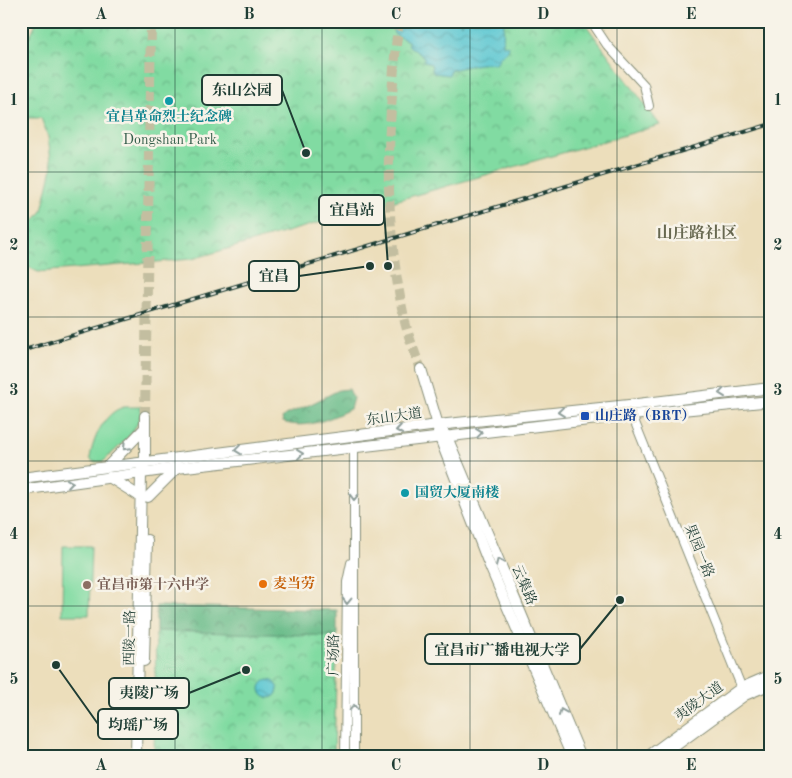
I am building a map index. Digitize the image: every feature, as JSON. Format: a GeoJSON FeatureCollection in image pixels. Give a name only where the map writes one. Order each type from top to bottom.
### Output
{"type":"FeatureCollection","features":[{"type":"Feature","properties":{"kind":"main road","name":"云集路"},"geometry":{"type":"LineString","coordinates":[[420,369],[438,425],[489,564],[572,757]]}},
{"type":"Feature","properties":{"kind":"main road","name":"东山大道"},"geometry":{"type":"LineString","coordinates":[[21,478],[438,425],[771,388]]}},
{"type":"Feature","properties":{"kind":"main road","name":"东山大道"},"geometry":{"type":"LineString","coordinates":[[21,490],[178,468],[632,415],[771,401]]}},
{"type":"Feature","properties":{"kind":"main road","name":"西陵一路"},"geometry":{"type":"LineString","coordinates":[[142,757],[145,416]]}},
{"type":"Feature","properties":{"kind":"main road"},"geometry":{"type":"LineString","coordinates":[[108,466],[145,428]]}},
{"type":"Feature","properties":{"kind":"main road","name":"云集路"},"geometry":{"type":"LineString","coordinates":[[443,438],[581,757]]}},
{"type":"Feature","properties":{"kind":"main road"},"geometry":{"type":"LineString","coordinates":[[109,477],[145,497],[178,468]]}},
{"type":"Feature","properties":{"kind":"main road","name":"西陵一路"},"geometry":{"type":"LineString","coordinates":[[136,757],[137,631],[145,497]]}},
{"type":"Feature","properties":{"kind":"main road","name":"夷陵大道"},"geometry":{"type":"LineString","coordinates":[[647,757],[743,691],[771,675]]}},
{"type":"Feature","properties":{"kind":"main road","name":"夷陵大道"},"geometry":{"type":"LineString","coordinates":[[660,757],[743,691],[771,684]]}},
{"type":"Feature","properties":{"kind":"street"},"geometry":{"type":"LineString","coordinates":[[592,21],[606,45],[644,85],[649,106]]}},
{"type":"Feature","properties":{"kind":"street","name":"果园一路"},"geometry":{"type":"LineString","coordinates":[[632,415],[743,691]]}},
{"type":"Feature","properties":{"kind":"street","name":"广场路"},"geometry":{"type":"LineString","coordinates":[[354,448],[353,553],[356,580],[354,757]]}},
{"type":"Feature","properties":{"kind":"street","name":"广场路"},"geometry":{"type":"LineString","coordinates":[[345,757],[347,588],[353,553]]}},
{"type":"Feature","properties":{"kind":"green space","name":"Dongshan Park"},"geometry":{"type":"Polygon","coordinates":[[[37,21],[583,21],[660,125],[192,259],[38,272],[26,266],[21,257],[21,238],[42,211],[52,168],[48,137],[41,118],[24,118],[22,52],[37,21]]]}},
{"type":"Feature","properties":{"kind":"green space"},"geometry":{"type":"Polygon","coordinates":[[[349,389],[353,398],[350,409],[326,420],[309,424],[300,425],[283,422],[282,418],[285,415],[339,390],[349,389]]]}},
{"type":"Feature","properties":{"kind":"green space"},"geometry":{"type":"Polygon","coordinates":[[[124,407],[141,407],[138,423],[123,443],[104,461],[93,462],[90,458],[101,427],[111,414],[124,407]]]}},
{"type":"Feature","properties":{"kind":"green space"},"geometry":{"type":"Polygon","coordinates":[[[63,546],[91,546],[89,615],[62,615],[63,546]]]}},
{"type":"Feature","properties":{"kind":"green space"},"geometry":{"type":"Polygon","coordinates":[[[156,606],[337,610],[337,636],[156,631],[156,606]]]}},
{"type":"Feature","properties":{"kind":"green space"},"geometry":{"type":"Polygon","coordinates":[[[156,631],[337,636],[334,757],[154,757],[156,631]]]}},
{"type":"Feature","properties":{"kind":"water"},"geometry":{"type":"Polygon","coordinates":[[[396,21],[399,25],[401,21],[459,21],[461,24],[463,21],[504,21],[503,45],[509,46],[508,51],[500,57],[496,64],[479,64],[451,70],[449,75],[433,73],[431,64],[424,62],[424,57],[409,46],[408,41],[394,34],[392,22],[396,21]]]}},
{"type":"Feature","properties":{"kind":"water"},"geometry":{"type":"Polygon","coordinates":[[[269,680],[275,683],[278,689],[275,695],[269,698],[263,695],[260,689],[263,683],[269,680]]]}},
{"type":"Feature","properties":{"kind":"tunnel"},"geometry":{"type":"LineString","coordinates":[[145,416],[151,21]]}},
{"type":"Feature","properties":{"kind":"tunnel"},"geometry":{"type":"LineString","coordinates":[[399,21],[394,65],[390,137],[390,216],[395,268],[405,322],[421,369]]}},
{"type":"Feature","properties":{"kind":"railway"},"geometry":{"type":"LineString","coordinates":[[21,351],[771,124]]}},
{"type":"Feature","properties":{"kind":"place","name":"宜昌革命烈士纪念碑"},"geometry":{"type":"Point","coordinates":[169,101]}},
{"type":"Feature","properties":{"kind":"place","name":"东山公园"},"geometry":{"type":"Point","coordinates":[306,153]}},
{"type":"Feature","properties":{"kind":"place","name":"宜昌"},"geometry":{"type":"Point","coordinates":[370,266]}},
{"type":"Feature","properties":{"kind":"place","name":"宜昌站"},"geometry":{"type":"Point","coordinates":[388,266]}},
{"type":"Feature","properties":{"kind":"place","name":"山庄路（BRT）"},"geometry":{"type":"Point","coordinates":[585,416]}},
{"type":"Feature","properties":{"kind":"place","name":"国贸大厦南楼"},"geometry":{"type":"Point","coordinates":[405,493]}},
{"type":"Feature","properties":{"kind":"place","name":"麦当劳"},"geometry":{"type":"Point","coordinates":[263,584]}},
{"type":"Feature","properties":{"kind":"place","name":"宜昌市第十六中学"},"geometry":{"type":"Point","coordinates":[87,585]}},
{"type":"Feature","properties":{"kind":"place","name":"宜昌市广播电视大学"},"geometry":{"type":"Point","coordinates":[620,600]}},
{"type":"Feature","properties":{"kind":"place","name":"均瑶广场"},"geometry":{"type":"Point","coordinates":[56,665]}},
{"type":"Feature","properties":{"kind":"place","name":"夷陵广场"},"geometry":{"type":"Point","coordinates":[246,670]}},
{"type":"Feature","properties":{"kind":"district","name":"山庄路社区"},"geometry":{"type":"Point","coordinates":[697,234]}}]}
